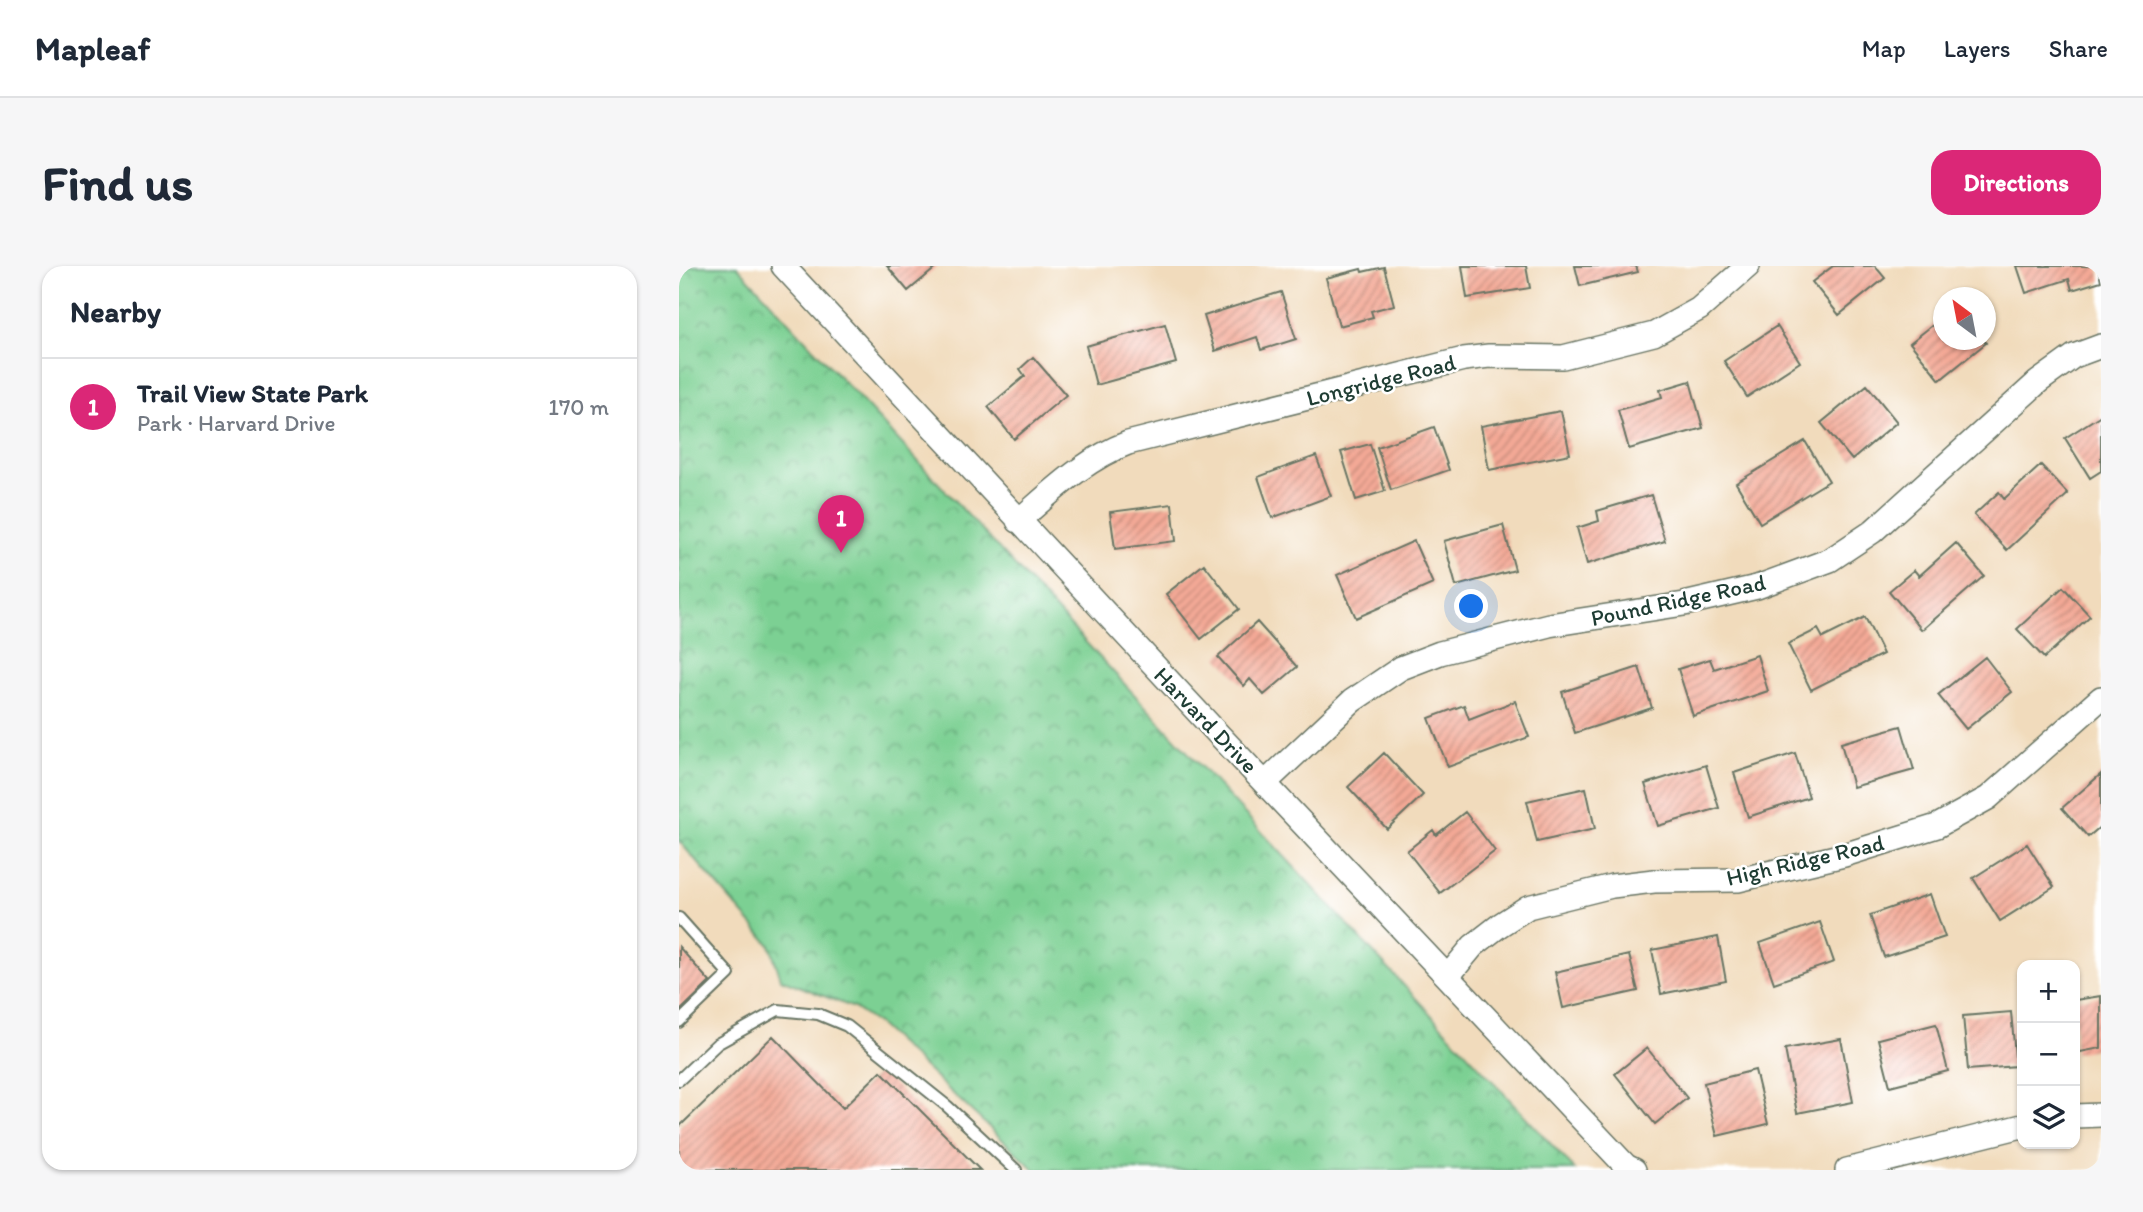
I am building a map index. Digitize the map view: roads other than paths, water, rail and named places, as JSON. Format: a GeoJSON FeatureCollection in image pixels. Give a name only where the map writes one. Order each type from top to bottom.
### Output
{"type":"FeatureCollection","features":[{"type":"Feature","properties":{"kind":"street","name":"Harvard Drive"},"geometry":{"type":"LineString","coordinates":[[783,266],[1220,736],[1449,975],[1626,1166],[1634,1170]]}},
{"type":"Feature","properties":{"kind":"street","name":"Longridge Road"},"geometry":{"type":"LineString","coordinates":[[1018,521],[1079,469],[1108,451],[1129,443],[1464,359],[1489,356],[1563,357],[1654,334],[1699,309],[1748,266]]}},
{"type":"Feature","properties":{"kind":"street","name":"Pound Ridge Road"},"geometry":{"type":"LineString","coordinates":[[1266,782],[1352,701],[1401,667],[1440,653],[1549,625],[1684,604],[1758,587],[1831,560],[1871,532],[2038,382],[2074,356],[2101,346]]}},
{"type":"Feature","properties":{"kind":"street","name":"High Ridge Road"},"geometry":{"type":"LineString","coordinates":[[1449,975],[1473,946],[1528,907],[1612,887],[1654,881],[1738,880],[1844,855],[1937,827],[1988,798],[2101,698]]}},
{"type":"Feature","properties":{"kind":"street"},"geometry":{"type":"LineString","coordinates":[[2080,1116],[2101,1115]]}},
{"type":"Feature","properties":{"kind":"street"},"geometry":{"type":"LineString","coordinates":[[1847,1170],[2017,1127]]}},
{"type":"Feature","properties":{"kind":"lane"},"geometry":{"type":"LineString","coordinates":[[679,918],[729,974],[679,1022]]}},
{"type":"Feature","properties":{"kind":"lane"},"geometry":{"type":"LineString","coordinates":[[679,1080],[717,1044],[778,1010],[818,1014],[847,1026],[947,1106],[1016,1170]]}},
{"type":"Feature","properties":{"kind":"place","name":"Trail View State Park"},"geometry":{"type":"Point","coordinates":[841,553]}}]}
